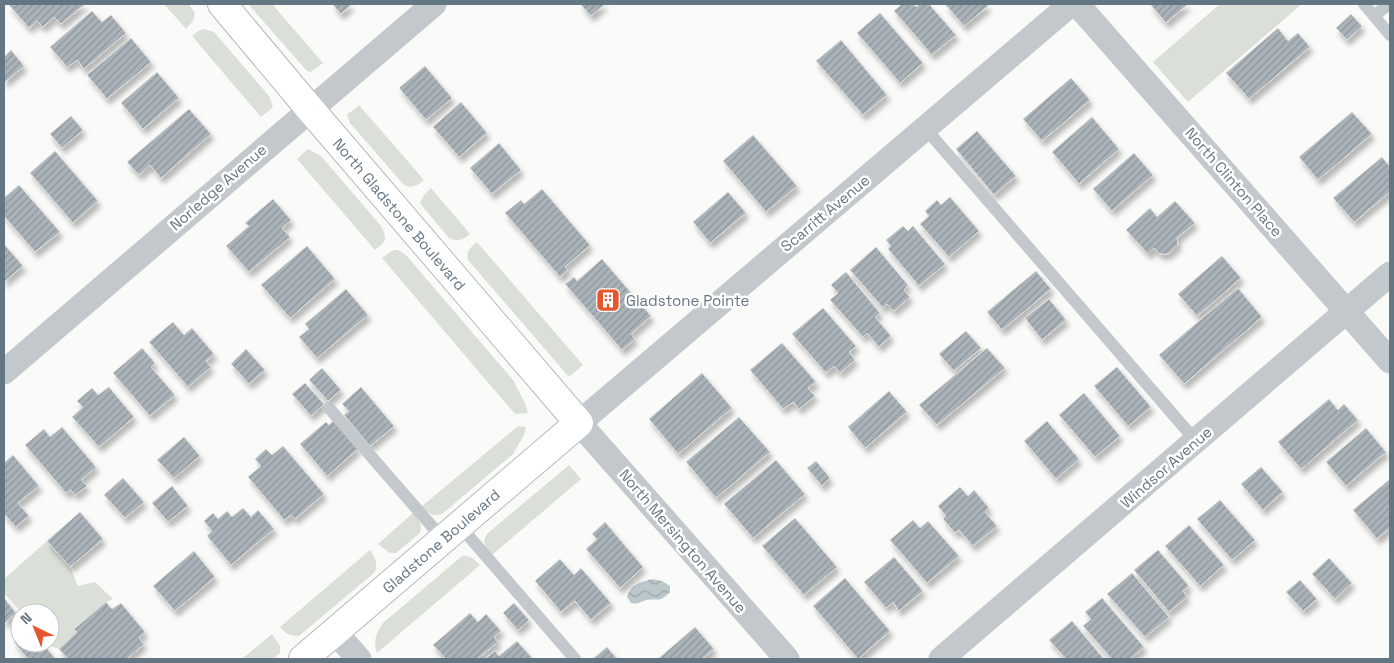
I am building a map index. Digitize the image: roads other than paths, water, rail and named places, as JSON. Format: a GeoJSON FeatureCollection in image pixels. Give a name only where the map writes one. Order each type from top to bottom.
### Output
{"type":"FeatureCollection","features":[{"type":"Feature","properties":{"kind":"street","name":"North Gladstone Boulevard"},"geometry":{"type":"LineString","coordinates":[[222,4],[579,423]]}},
{"type":"Feature","properties":{"kind":"street","name":"Norledge Avenue"},"geometry":{"type":"LineString","coordinates":[[4,372],[434,4]]}},
{"type":"Feature","properties":{"kind":"street","name":"Scarritt Avenue"},"geometry":{"type":"LineString","coordinates":[[579,423],[1071,4]]}},
{"type":"Feature","properties":{"kind":"street","name":"North Clinton Place"},"geometry":{"type":"LineString","coordinates":[[1077,4],[1390,361]]}},
{"type":"Feature","properties":{"kind":"street","name":"Windsor Avenue"},"geometry":{"type":"LineString","coordinates":[[941,659],[1390,274]]}},
{"type":"Feature","properties":{"kind":"street","name":"Gladstone Boulevard"},"geometry":{"type":"LineString","coordinates":[[303,659],[579,423]]}},
{"type":"Feature","properties":{"kind":"street","name":"North Mersington Avenue"},"geometry":{"type":"LineString","coordinates":[[579,423],[787,659]]}},
{"type":"Feature","properties":{"kind":"street"},"geometry":{"type":"LineString","coordinates":[[335,632],[359,659]]}},
{"type":"Feature","properties":{"kind":"lane"},"geometry":{"type":"LineString","coordinates":[[1364,4],[1390,34]]}},
{"type":"Feature","properties":{"kind":"lane"},"geometry":{"type":"LineString","coordinates":[[1374,16],[1388,4]]}},
{"type":"Feature","properties":{"kind":"lane"},"geometry":{"type":"LineString","coordinates":[[925,128],[1196,441]]}},
{"type":"Feature","properties":{"kind":"lane"},"geometry":{"type":"LineString","coordinates":[[329,408],[575,659]]}},
{"type":"Feature","properties":{"kind":"water"},"geometry":{"type":"Polygon","coordinates":[[[652,579],[662,581],[670,586],[670,592],[662,599],[647,600],[636,604],[631,603],[627,597],[630,590],[640,583],[652,579]]]}},
{"type":"Feature","properties":{"kind":"place","name":"Gladstone Pointe"},"geometry":{"type":"Point","coordinates":[608,300]}}]}
